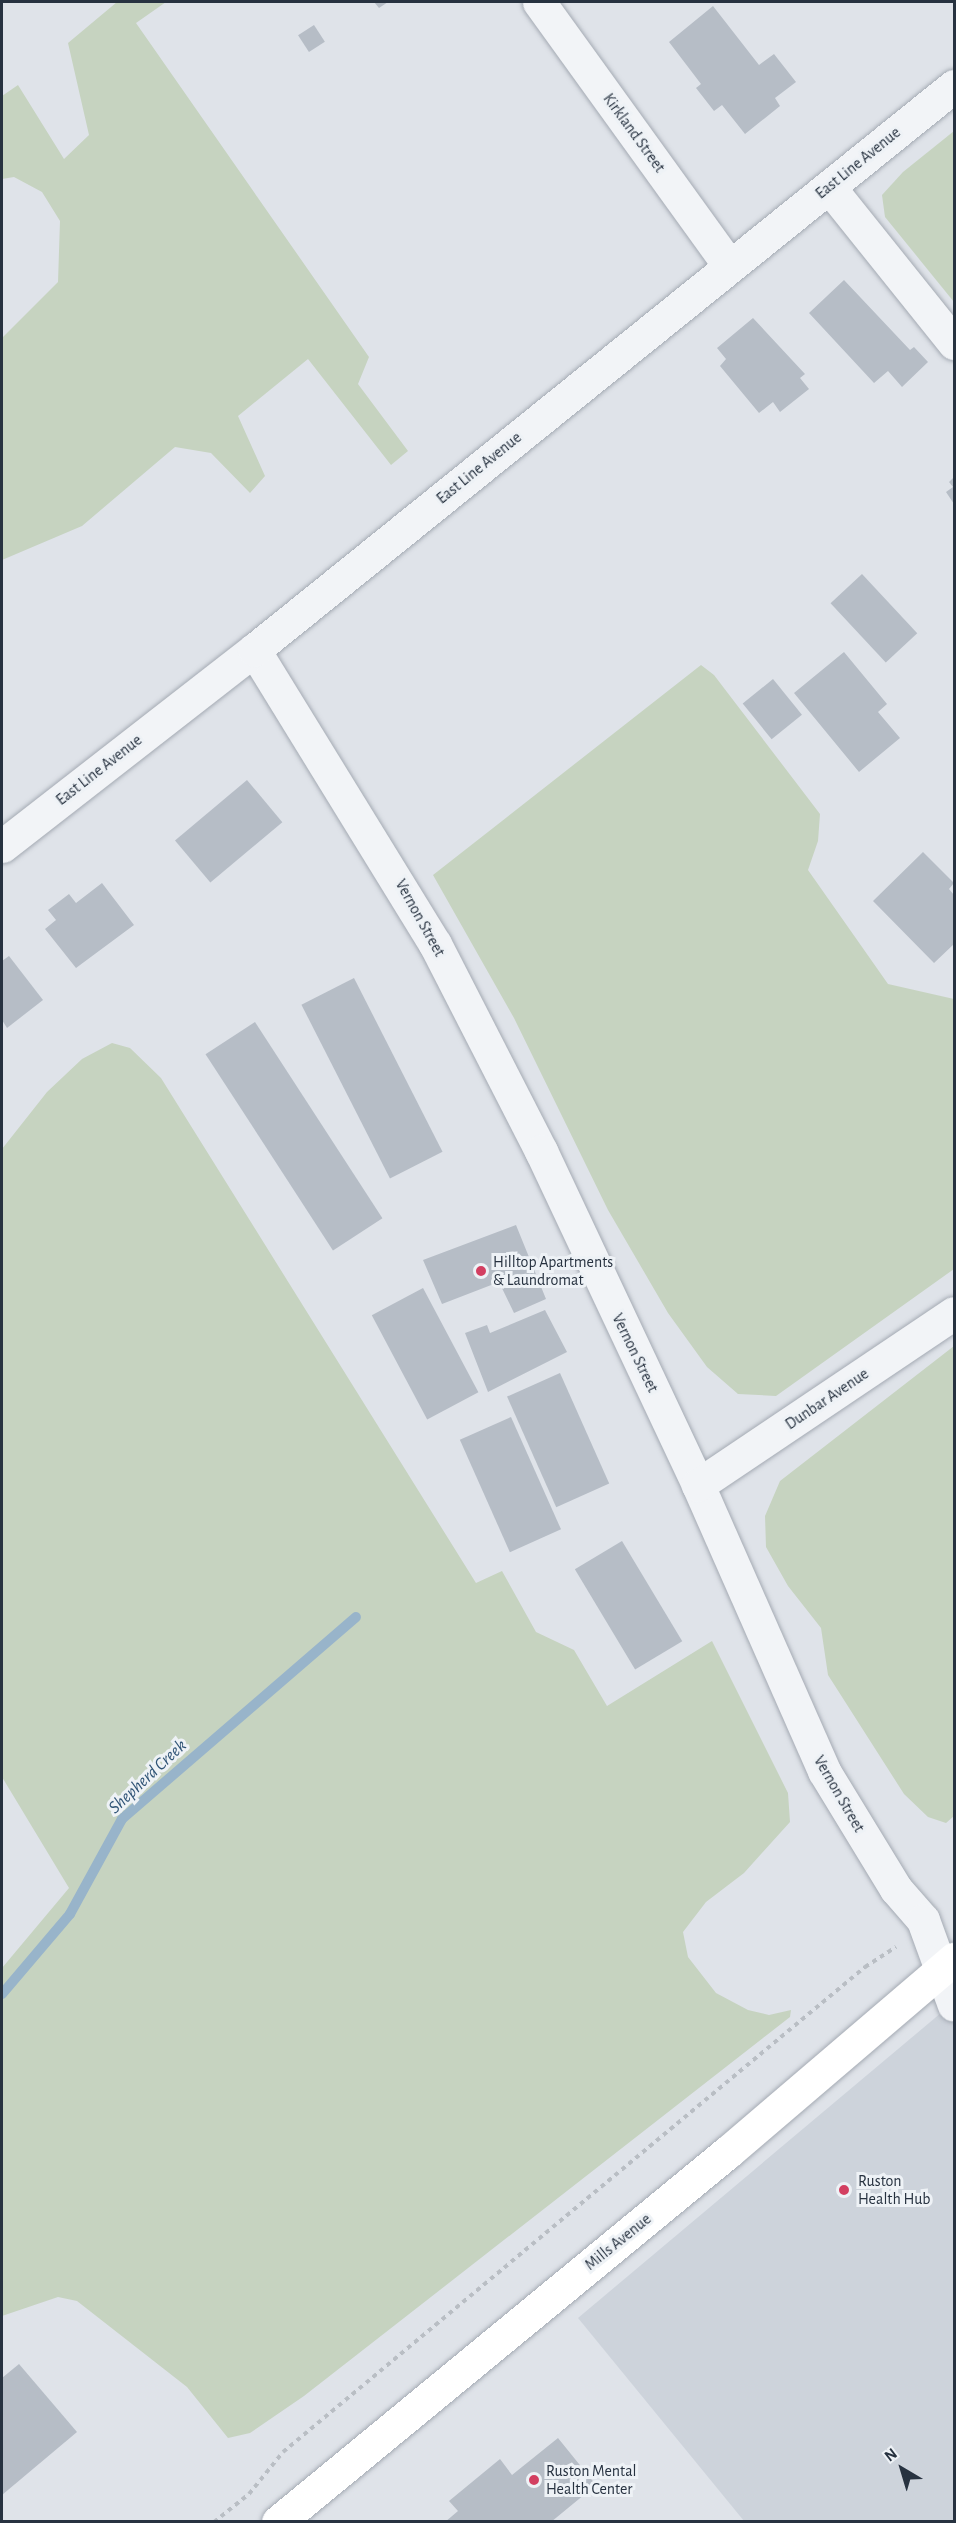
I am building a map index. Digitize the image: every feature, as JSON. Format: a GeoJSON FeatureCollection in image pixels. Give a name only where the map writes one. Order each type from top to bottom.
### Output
{"type":"FeatureCollection","features":[{"type":"Feature","properties":{"kind":"street","name":"Kirkland Street"},"geometry":{"type":"LineString","coordinates":[[539,2],[729,265]]}},
{"type":"Feature","properties":{"kind":"street","name":"East Line Avenue"},"geometry":{"type":"LineString","coordinates":[[3,842],[254,650],[954,86]]}},
{"type":"Feature","properties":{"kind":"street"},"geometry":{"type":"LineString","coordinates":[[828,188],[954,343]]}},
{"type":"Feature","properties":{"kind":"street","name":"Vernon Street"},"geometry":{"type":"LineString","coordinates":[[254,650],[435,944],[541,1151],[698,1485],[824,1771],[896,1888],[923,1920],[949,1965],[954,2005]]}},
{"type":"Feature","properties":{"kind":"street","name":"Dunbar Avenue"},"geometry":{"type":"LineString","coordinates":[[698,1485],[954,1313]]}},
{"type":"Feature","properties":{"kind":"street","name":"Mills Avenue"},"geometry":{"type":"LineString","coordinates":[[278,2522],[363,2454],[949,1965]]}},
{"type":"Feature","properties":{"kind":"street"},"geometry":{"type":"LineString","coordinates":[[300,2522],[363,2454]]}},
{"type":"Feature","properties":{"kind":"path"},"geometry":{"type":"LineString","coordinates":[[214,2522],[249,2494],[283,2451],[856,1975],[894,1949]]}},
{"type":"Feature","properties":{"kind":"shaded area","name":"Ruston Health Hub"},"geometry":{"type":"Polygon","coordinates":[[[954,2002],[954,2521],[744,2521],[578,2318],[954,2002]]]}},
{"type":"Feature","properties":{"kind":"green space"},"geometry":{"type":"Polygon","coordinates":[[[117,2],[166,2],[136,23],[369,357],[358,384],[408,451],[391,465],[308,359],[238,416],[265,476],[250,493],[211,453],[175,447],[82,526],[2,560],[2,338],[58,282],[60,221],[42,192],[14,177],[2,179],[2,96],[18,85],[64,159],[89,135],[68,43],[117,2]]]}},
{"type":"Feature","properties":{"kind":"green space"},"geometry":{"type":"Polygon","coordinates":[[[954,131],[954,302],[885,217],[882,195],[903,172],[954,131]]]}},
{"type":"Feature","properties":{"kind":"green space"},"geometry":{"type":"Polygon","coordinates":[[[701,665],[714,675],[820,814],[818,841],[808,870],[888,984],[954,999],[954,1269],[776,1396],[738,1394],[707,1367],[668,1313],[608,1210],[514,1018],[433,875],[701,665]]]}},
{"type":"Feature","properties":{"kind":"green space"},"geometry":{"type":"Polygon","coordinates":[[[112,1043],[130,1048],[161,1078],[476,1583],[502,1571],[536,1632],[574,1650],[607,1706],[712,1641],[788,1793],[790,1822],[744,1873],[706,1902],[683,1932],[688,1957],[716,1993],[748,2010],[769,2015],[791,2010],[790,2017],[304,2396],[250,2433],[228,2438],[187,2387],[77,2301],[58,2297],[2,2316],[2,1968],[69,1888],[2,1777],[2,1149],[47,1092],[82,1059],[112,1043]]]}},
{"type":"Feature","properties":{"kind":"green space"},"geometry":{"type":"Polygon","coordinates":[[[954,1346],[954,1816],[946,1823],[928,1817],[904,1794],[828,1675],[821,1628],[788,1586],[766,1547],[765,1516],[780,1481],[954,1346]]]}},
{"type":"Feature","properties":{"kind":"building"},"geometry":{"type":"Polygon","coordinates":[[[374,2],[388,2],[379,8],[374,2]]]}},
{"type":"Feature","properties":{"kind":"building"},"geometry":{"type":"Polygon","coordinates":[[[713,6],[759,65],[774,54],[796,82],[775,98],[780,106],[745,134],[722,105],[714,111],[696,88],[701,84],[669,42],[713,6]]]}},
{"type":"Feature","properties":{"kind":"building"},"geometry":{"type":"Polygon","coordinates":[[[314,25],[325,42],[309,52],[298,35],[314,25]]]}},
{"type":"Feature","properties":{"kind":"building"},"geometry":{"type":"Polygon","coordinates":[[[844,280],[910,350],[914,347],[928,362],[902,387],[888,371],[874,383],[809,313],[844,280]]]}},
{"type":"Feature","properties":{"kind":"building"},"geometry":{"type":"Polygon","coordinates":[[[753,318],[805,374],[800,378],[809,389],[780,412],[773,402],[759,413],[720,366],[726,359],[717,348],[753,318]]]}},
{"type":"Feature","properties":{"kind":"building"},"geometry":{"type":"Polygon","coordinates":[[[954,477],[954,504],[946,492],[953,487],[949,482],[954,477]]]}},
{"type":"Feature","properties":{"kind":"building"},"geometry":{"type":"Polygon","coordinates":[[[862,574],[917,633],[886,663],[831,603],[862,574]]]}},
{"type":"Feature","properties":{"kind":"building"},"geometry":{"type":"Polygon","coordinates":[[[844,652],[887,704],[878,712],[900,738],[859,772],[794,693],[844,652]]]}},
{"type":"Feature","properties":{"kind":"building"},"geometry":{"type":"Polygon","coordinates":[[[773,679],[802,715],[772,739],[743,704],[773,679]]]}},
{"type":"Feature","properties":{"kind":"building"},"geometry":{"type":"Polygon","coordinates":[[[247,780],[282,822],[210,883],[175,840],[247,780]]]}},
{"type":"Feature","properties":{"kind":"building"},"geometry":{"type":"Polygon","coordinates":[[[923,852],[954,883],[949,889],[954,895],[954,944],[934,963],[873,901],[923,852]]]}},
{"type":"Feature","properties":{"kind":"building"},"geometry":{"type":"Polygon","coordinates":[[[102,883],[134,925],[76,968],[45,929],[56,920],[48,910],[69,894],[76,903],[102,883]]]}},
{"type":"Feature","properties":{"kind":"building"},"geometry":{"type":"Polygon","coordinates":[[[9,956],[43,1000],[7,1028],[2,1020],[2,961],[9,956]]]}},
{"type":"Feature","properties":{"kind":"building"},"geometry":{"type":"Polygon","coordinates":[[[354,978],[443,1152],[390,1179],[301,1005],[354,978]]]}},
{"type":"Feature","properties":{"kind":"building"},"geometry":{"type":"Polygon","coordinates":[[[255,1022],[382,1218],[333,1250],[206,1054],[255,1022]]]}},
{"type":"Feature","properties":{"kind":"building","name":"Hilltop Apartments & Laundromat"},"geometry":{"type":"Polygon","coordinates":[[[516,1225],[546,1299],[514,1313],[499,1282],[442,1304],[423,1260],[516,1225]]]}},
{"type":"Feature","properties":{"kind":"building"},"geometry":{"type":"Polygon","coordinates":[[[423,1288],[478,1392],[427,1419],[372,1315],[423,1288]]]}},
{"type":"Feature","properties":{"kind":"building"},"geometry":{"type":"Polygon","coordinates":[[[545,1310],[567,1352],[488,1392],[465,1333],[487,1325],[490,1333],[545,1310]]]}},
{"type":"Feature","properties":{"kind":"building"},"geometry":{"type":"Polygon","coordinates":[[[560,1373],[609,1484],[556,1507],[507,1397],[560,1373]]]}},
{"type":"Feature","properties":{"kind":"building"},"geometry":{"type":"Polygon","coordinates":[[[511,1417],[561,1529],[510,1552],[460,1440],[511,1417]]]}},
{"type":"Feature","properties":{"kind":"building"},"geometry":{"type":"Polygon","coordinates":[[[622,1541],[682,1641],[635,1670],[575,1569],[622,1541]]]}},
{"type":"Feature","properties":{"kind":"building"},"geometry":{"type":"Polygon","coordinates":[[[19,2364],[77,2432],[2,2495],[2,2378],[19,2364]]]}},
{"type":"Feature","properties":{"kind":"building","name":"Ruston Mental Health Center"},"geometry":{"type":"Polygon","coordinates":[[[558,2438],[596,2485],[551,2522],[445,2522],[458,2511],[449,2501],[500,2459],[512,2475],[558,2438]]]}},
{"type":"Feature","properties":{"kind":"waterway","name":"Shepherd Creek"},"geometry":{"type":"LineString","coordinates":[[2,1994],[70,1914],[122,1819],[356,1617]]}},
{"type":"Feature","properties":{"kind":"place","name":"Hilltop Apartments & Laundromat"},"geometry":{"type":"Point","coordinates":[481,1271]}},
{"type":"Feature","properties":{"kind":"place","name":"Ruston Health Hub"},"geometry":{"type":"Point","coordinates":[844,2190]}},
{"type":"Feature","properties":{"kind":"place","name":"Ruston Mental Health Center"},"geometry":{"type":"Point","coordinates":[534,2480]}}]}
